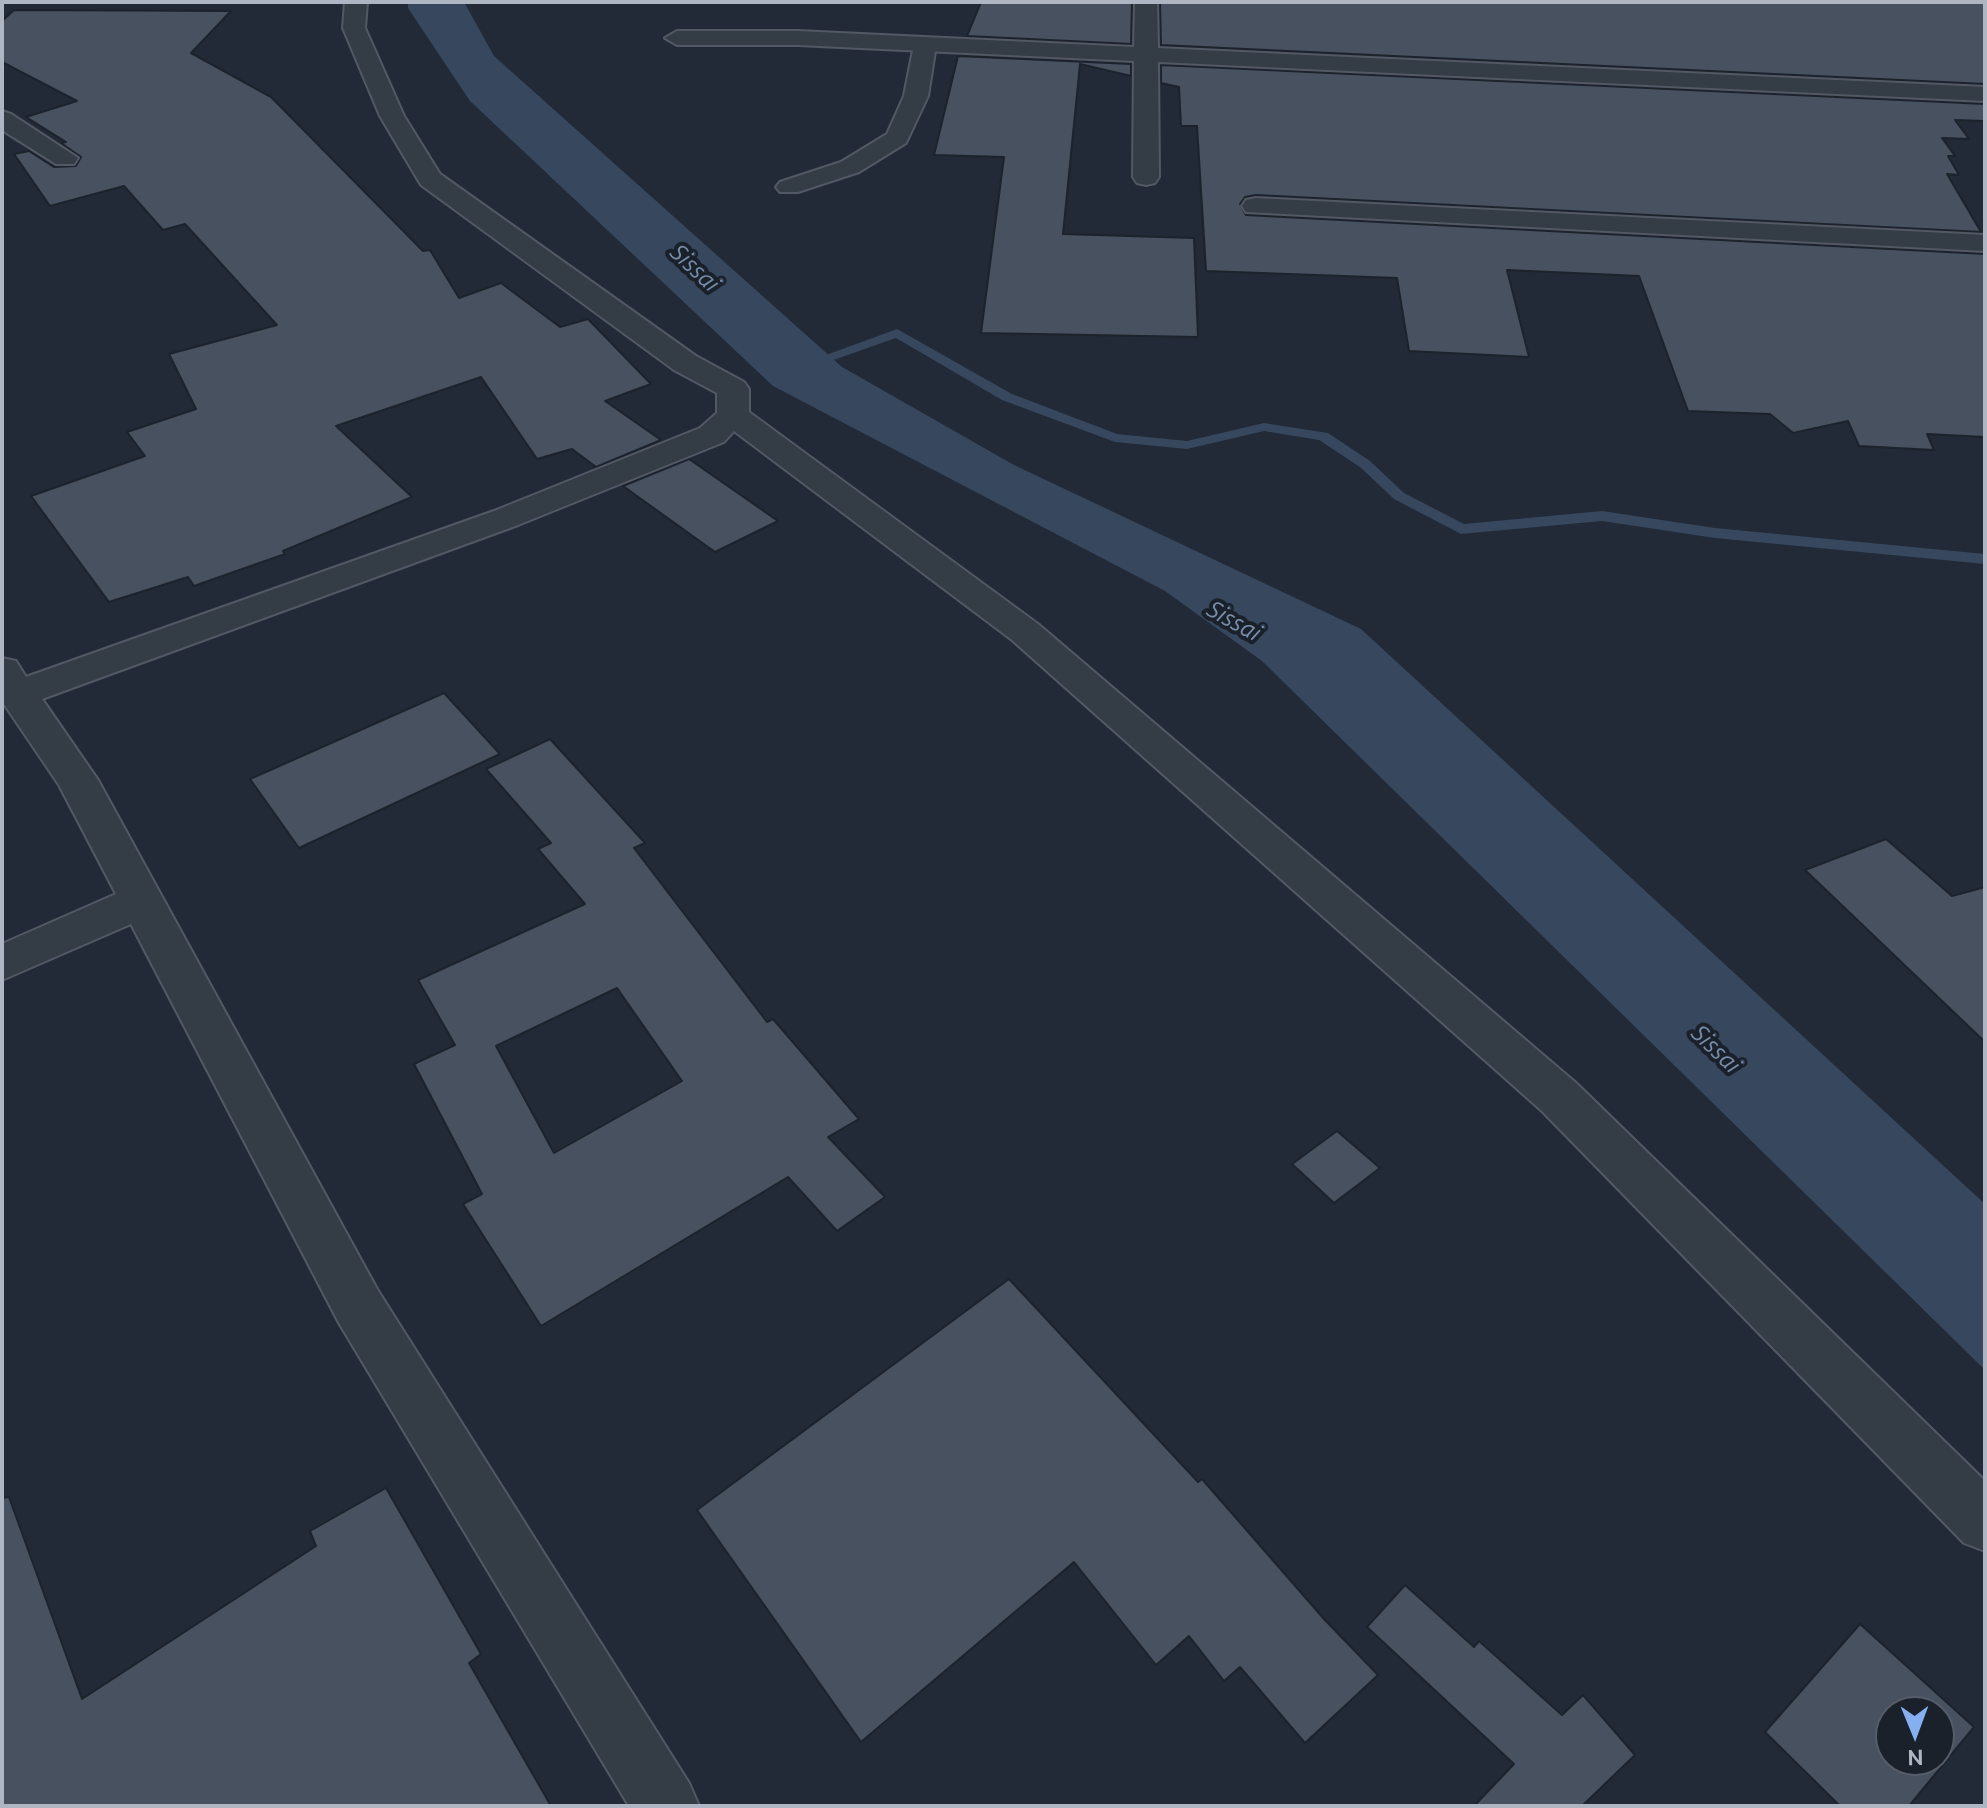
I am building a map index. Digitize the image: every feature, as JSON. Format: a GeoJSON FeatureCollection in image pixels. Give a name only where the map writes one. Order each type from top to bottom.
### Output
{"type":"FeatureCollection","features":[{"type":"Feature","properties":{"kind":"street"},"geometry":{"type":"LineString","coordinates":[[356,2],[354,28],[392,116],[430,179],[685,363],[733,389],[733,415],[712,435],[506,518],[10,682],[77,780],[358,1306],[666,1806]]}},
{"type":"Feature","properties":{"kind":"street"},"geometry":{"type":"LineString","coordinates":[[1146,2],[1146,177]]}},
{"type":"Feature","properties":{"kind":"street"},"geometry":{"type":"LineString","coordinates":[[677,38],[798,38],[1985,94]]}},
{"type":"Feature","properties":{"kind":"street"},"geometry":{"type":"LineString","coordinates":[[2,119],[65,158]]}},
{"type":"Feature","properties":{"kind":"street"},"geometry":{"type":"LineString","coordinates":[[1256,206],[1985,243]]}},
{"type":"Feature","properties":{"kind":"street"},"geometry":{"type":"LineString","coordinates":[[733,415],[1025,632],[1559,1097],[1985,1522]]}},
{"type":"Feature","properties":{"kind":"street"},"geometry":{"type":"LineString","coordinates":[[2,963],[141,901]]}},
{"type":"Feature","properties":{"kind":"lane"},"geometry":{"type":"LineString","coordinates":[[789,187],[850,167],[897,138],[916,96],[925,45]]}},
{"type":"Feature","properties":{"kind":"water","name":"Sissai"},"geometry":{"type":"Polygon","coordinates":[[[408,2],[464,2],[494,56],[842,367],[1014,465],[1361,629],[1985,1204],[1985,1370],[1262,661],[1165,591],[773,386],[470,101],[408,8],[408,2]]]}},
{"type":"Feature","properties":{"kind":"building"},"geometry":{"type":"Polygon","coordinates":[[[981,2],[1132,2],[1131,44],[967,36],[981,2]]]}},
{"type":"Feature","properties":{"kind":"building"},"geometry":{"type":"Polygon","coordinates":[[[1160,2],[1985,2],[1985,84],[1161,45],[1160,2]]]}},
{"type":"Feature","properties":{"kind":"building"},"geometry":{"type":"Polygon","coordinates":[[[14,10],[231,11],[191,53],[271,97],[423,251],[430,250],[459,298],[501,283],[560,327],[588,319],[651,384],[605,401],[661,440],[596,467],[572,449],[537,459],[481,377],[336,426],[412,497],[283,551],[285,554],[194,586],[188,577],[109,602],[31,496],[145,456],[127,432],[196,409],[169,354],[277,325],[185,224],[163,230],[124,186],[50,206],[14,154],[29,151],[54,167],[76,166],[81,157],[61,143],[66,142],[26,117],[77,101],[2,62],[2,21],[14,10]]]}},
{"type":"Feature","properties":{"kind":"building"},"geometry":{"type":"Polygon","coordinates":[[[958,56],[1131,64],[1131,76],[1080,64],[1063,234],[1194,238],[1198,337],[981,333],[1004,157],[934,155],[958,56]]]}},
{"type":"Feature","properties":{"kind":"building"},"geometry":{"type":"Polygon","coordinates":[[[1161,65],[1985,104],[1985,121],[1955,120],[1969,139],[1942,138],[1955,156],[1948,156],[1959,175],[1947,174],[1981,232],[1256,195],[1245,197],[1240,204],[1246,215],[1985,254],[1985,437],[1927,434],[1934,450],[1859,446],[1848,421],[1793,433],[1770,414],[1688,411],[1639,276],[1507,270],[1529,357],[1409,351],[1397,278],[1206,271],[1197,126],[1181,126],[1179,87],[1161,83],[1161,65]]]}},
{"type":"Feature","properties":{"kind":"building"},"geometry":{"type":"Polygon","coordinates":[[[689,459],[778,521],[715,552],[623,486],[689,459]]]}},
{"type":"Feature","properties":{"kind":"building"},"geometry":{"type":"Polygon","coordinates":[[[444,693],[500,754],[299,848],[250,779],[444,693]]]}},
{"type":"Feature","properties":{"kind":"building"},"geometry":{"type":"Polygon","coordinates":[[[550,739],[645,843],[634,848],[767,1022],[773,1019],[859,1119],[828,1137],[885,1197],[837,1231],[788,1177],[541,1326],[463,1204],[482,1194],[414,1064],[455,1045],[418,980],[585,904],[538,849],[551,843],[486,769],[550,739]],[[617,988],[496,1046],[554,1153],[682,1081],[617,988]]]}},
{"type":"Feature","properties":{"kind":"building"},"geometry":{"type":"Polygon","coordinates":[[[1886,839],[1952,896],[1985,887],[1985,1042],[1805,870],[1886,839]]]}},
{"type":"Feature","properties":{"kind":"building"},"geometry":{"type":"Polygon","coordinates":[[[1337,1131],[1380,1168],[1334,1203],[1292,1164],[1337,1131]]]}},
{"type":"Feature","properties":{"kind":"building"},"geometry":{"type":"Polygon","coordinates":[[[1009,1279],[1198,1482],[1202,1479],[1324,1619],[1378,1675],[1305,1743],[1240,1667],[1224,1681],[1189,1636],[1156,1665],[1074,1562],[861,1742],[697,1510],[1009,1279]]]}},
{"type":"Feature","properties":{"kind":"building"},"geometry":{"type":"Polygon","coordinates":[[[386,1488],[481,1654],[469,1663],[551,1806],[2,1806],[2,1498],[9,1497],[82,1699],[316,1546],[310,1531],[386,1488]]]}},
{"type":"Feature","properties":{"kind":"building"},"geometry":{"type":"Polygon","coordinates":[[[1405,1585],[1474,1647],[1479,1641],[1562,1715],[1583,1695],[1635,1755],[1582,1806],[1474,1806],[1514,1764],[1367,1627],[1405,1585]]]}},
{"type":"Feature","properties":{"kind":"building"},"geometry":{"type":"Polygon","coordinates":[[[1860,1624],[1940,1696],[1875,1696],[1875,1776],[1934,1776],[1909,1806],[1840,1806],[1765,1732],[1860,1624]]]}},
{"type":"Feature","properties":{"kind":"building"},"geometry":{"type":"Polygon","coordinates":[[[1955,1710],[1974,1727],[1955,1750],[1955,1710]]]}},
{"type":"Feature","properties":{"kind":"waterway"},"geometry":{"type":"LineString","coordinates":[[803,366],[897,333],[1007,397],[1115,438],[1187,445],[1264,427],[1323,436],[1365,464],[1399,496],[1461,529],[1602,516],[1715,533],[1985,559]]}}]}
